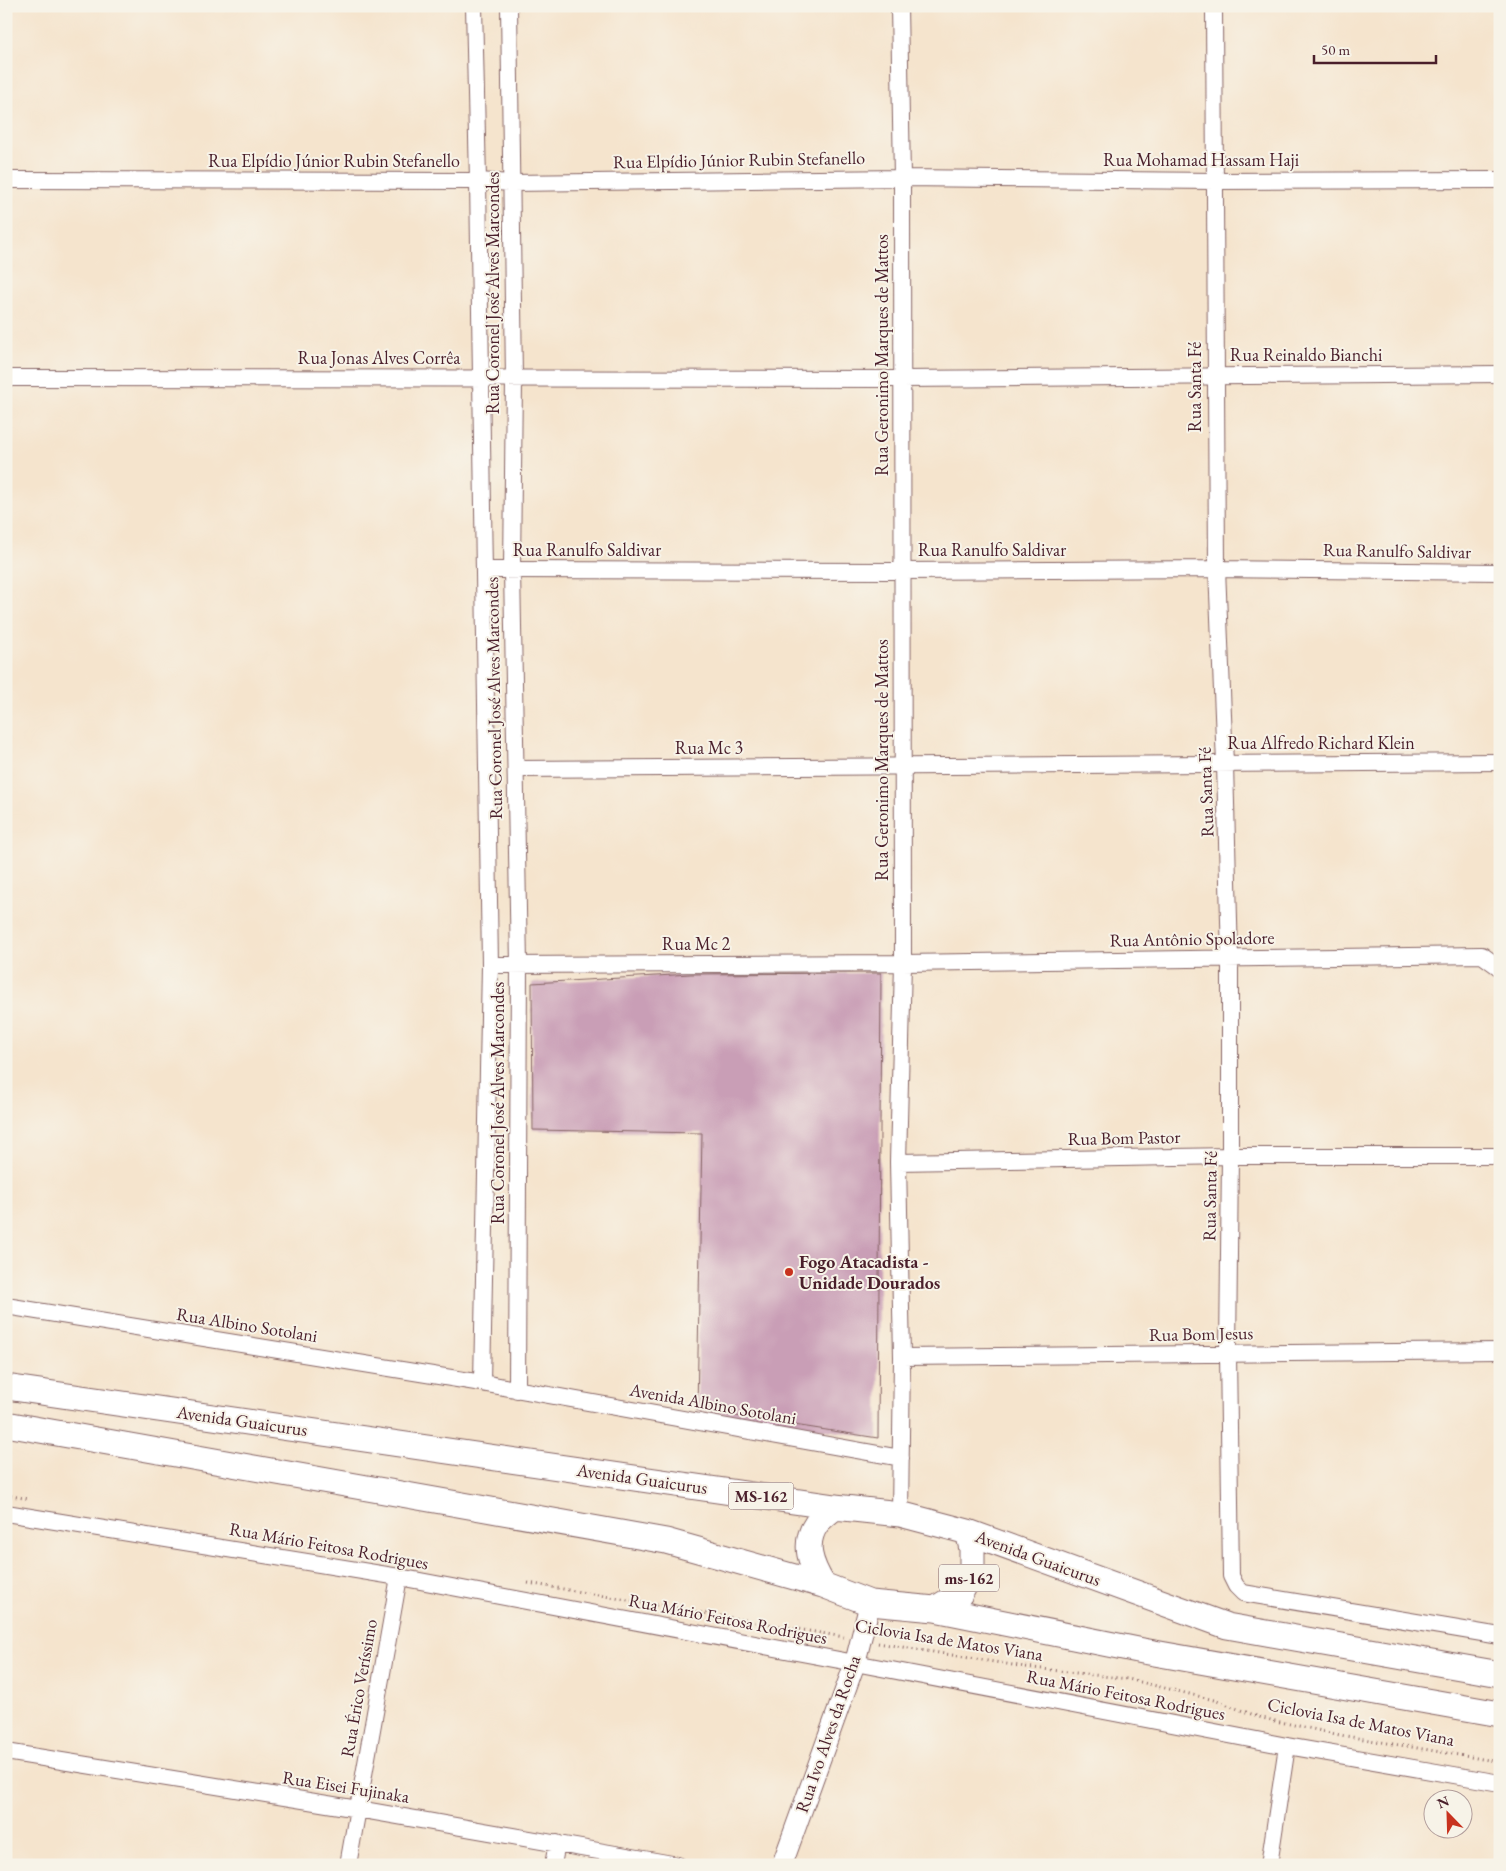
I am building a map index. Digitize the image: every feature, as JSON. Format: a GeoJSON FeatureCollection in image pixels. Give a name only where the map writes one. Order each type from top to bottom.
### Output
{"type":"FeatureCollection","features":[{"type":"Feature","properties":{"kind":"main road","name":"Avenida Guaicurus"},"geometry":{"type":"LineString","coordinates":[[6,1387],[835,1507],[900,1514],[968,1532],[1227,1626],[1500,1674]]}},
{"type":"Feature","properties":{"kind":"main road","name":"MS-162"},"geometry":{"type":"LineString","coordinates":[[6,1424],[666,1541],[823,1585],[870,1603],[936,1609],[1152,1652],[1500,1714]]}},
{"type":"Feature","properties":{"kind":"main road"},"geometry":{"type":"LineString","coordinates":[[823,1585],[812,1568],[809,1538],[817,1523],[835,1507]]}},
{"type":"Feature","properties":{"kind":"main road","name":"ms-162"},"geometry":{"type":"LineString","coordinates":[[936,1609],[960,1594],[972,1571],[972,1549],[968,1532]]}},
{"type":"Feature","properties":{"kind":"street","name":"Rua Coronel José Alves Marcondes"},"geometry":{"type":"LineString","coordinates":[[474,6],[482,378],[490,965],[482,1383]]}},
{"type":"Feature","properties":{"kind":"street","name":"Rua Coronel José Alves Marcondes"},"geometry":{"type":"LineString","coordinates":[[509,6],[514,378],[512,570],[519,965],[518,1390]]}},
{"type":"Feature","properties":{"kind":"street","name":"Rua Geronimo Marques de Mattos"},"geometry":{"type":"LineString","coordinates":[[899,6],[902,178],[903,963],[898,1162],[902,1357],[900,1514]]}},
{"type":"Feature","properties":{"kind":"street","name":"Rua Santa Fé"},"geometry":{"type":"LineString","coordinates":[[1214,6],[1217,569],[1226,764],[1230,959],[1228,1354],[1231,1576],[1236,1586],[1243,1593],[1500,1636]]}},
{"type":"Feature","properties":{"kind":"street","name":"Rua Elpídio Júnior Rubin Stefanello"},"geometry":{"type":"LineString","coordinates":[[6,180],[478,181],[512,183],[902,178]]}},
{"type":"Feature","properties":{"kind":"street","name":"Rua Mohamad Hassam Haji"},"geometry":{"type":"LineString","coordinates":[[902,178],[1215,181],[1500,180]]}},
{"type":"Feature","properties":{"kind":"street","name":"Rua Reinaldo Bianchi"},"geometry":{"type":"LineString","coordinates":[[902,379],[1500,374]]}},
{"type":"Feature","properties":{"kind":"street","name":"Rua Jonas Alves Corrêa"},"geometry":{"type":"LineString","coordinates":[[6,378],[902,379]]}},
{"type":"Feature","properties":{"kind":"street","name":"Rua Ranulfo Saldivar"},"geometry":{"type":"LineString","coordinates":[[484,570],[902,571],[1217,569],[1500,572]]}},
{"type":"Feature","properties":{"kind":"street","name":"Rua Alfredo Richard Klein"},"geometry":{"type":"LineString","coordinates":[[902,766],[1500,762]]}},
{"type":"Feature","properties":{"kind":"street","name":"Rua Mc 3"},"geometry":{"type":"LineString","coordinates":[[516,769],[902,766]]}},
{"type":"Feature","properties":{"kind":"street","name":"Rua Antônio Spoladore"},"geometry":{"type":"LineString","coordinates":[[903,963],[1482,955],[1500,968]]}},
{"type":"Feature","properties":{"kind":"street","name":"Rua Mc 2"},"geometry":{"type":"LineString","coordinates":[[490,965],[903,963]]}},
{"type":"Feature","properties":{"kind":"street","name":"Rua Bom Pastor"},"geometry":{"type":"LineString","coordinates":[[898,1162],[1230,1156],[1500,1156]]}},
{"type":"Feature","properties":{"kind":"street","name":"Rua Albino Sotolani"},"geometry":{"type":"LineString","coordinates":[[6,1306],[518,1390]]}},
{"type":"Feature","properties":{"kind":"street","name":"Rua Bom Jesus"},"geometry":{"type":"LineString","coordinates":[[902,1357],[1500,1351]]}},
{"type":"Feature","properties":{"kind":"street","name":"Avenida Albino Sotolani"},"geometry":{"type":"LineString","coordinates":[[518,1390],[900,1458]]}},
{"type":"Feature","properties":{"kind":"street","name":"Rua Mário Feitosa Rodrigues"},"geometry":{"type":"LineString","coordinates":[[6,1513],[399,1578],[855,1662],[1287,1746],[1500,1783]]}},
{"type":"Feature","properties":{"kind":"street","name":"Rua Érico Veríssimo"},"geometry":{"type":"LineString","coordinates":[[348,1865],[399,1578]]}},
{"type":"Feature","properties":{"kind":"street","name":"Rua Ivo Alves da Rocha"},"geometry":{"type":"LineString","coordinates":[[782,1865],[855,1662],[870,1603]]}},
{"type":"Feature","properties":{"kind":"street"},"geometry":{"type":"LineString","coordinates":[[1269,1865],[1287,1746]]}},
{"type":"Feature","properties":{"kind":"street","name":"Rua Eisei Fujinaka"},"geometry":{"type":"LineString","coordinates":[[6,1752],[358,1809],[678,1865]]}},
{"type":"Feature","properties":{"kind":"street"},"geometry":{"type":"LineString","coordinates":[[553,1865],[557,1843]]}},
{"type":"Feature","properties":{"kind":"path"},"geometry":{"type":"LineString","coordinates":[[6,1495],[35,1500]]}},
{"type":"Feature","properties":{"kind":"path","name":"Ciclovia Isa de Matos Viana"},"geometry":{"type":"LineString","coordinates":[[519,1582],[861,1640],[1025,1666],[1128,1679],[1214,1700],[1262,1718],[1340,1735],[1500,1762]]}},
{"type":"Feature","properties":{"kind":"building","name":"Fogo Atacadista - Unidade Dourados"},"geometry":{"type":"Polygon","coordinates":[[[881,973],[878,1438],[697,1410],[702,1133],[533,1130],[532,983],[691,974],[881,973]]]}},
{"type":"Feature","properties":{"kind":"place","name":"Fogo Atacadista - Unidade Dourados"},"geometry":{"type":"Point","coordinates":[789,1272]}}]}
